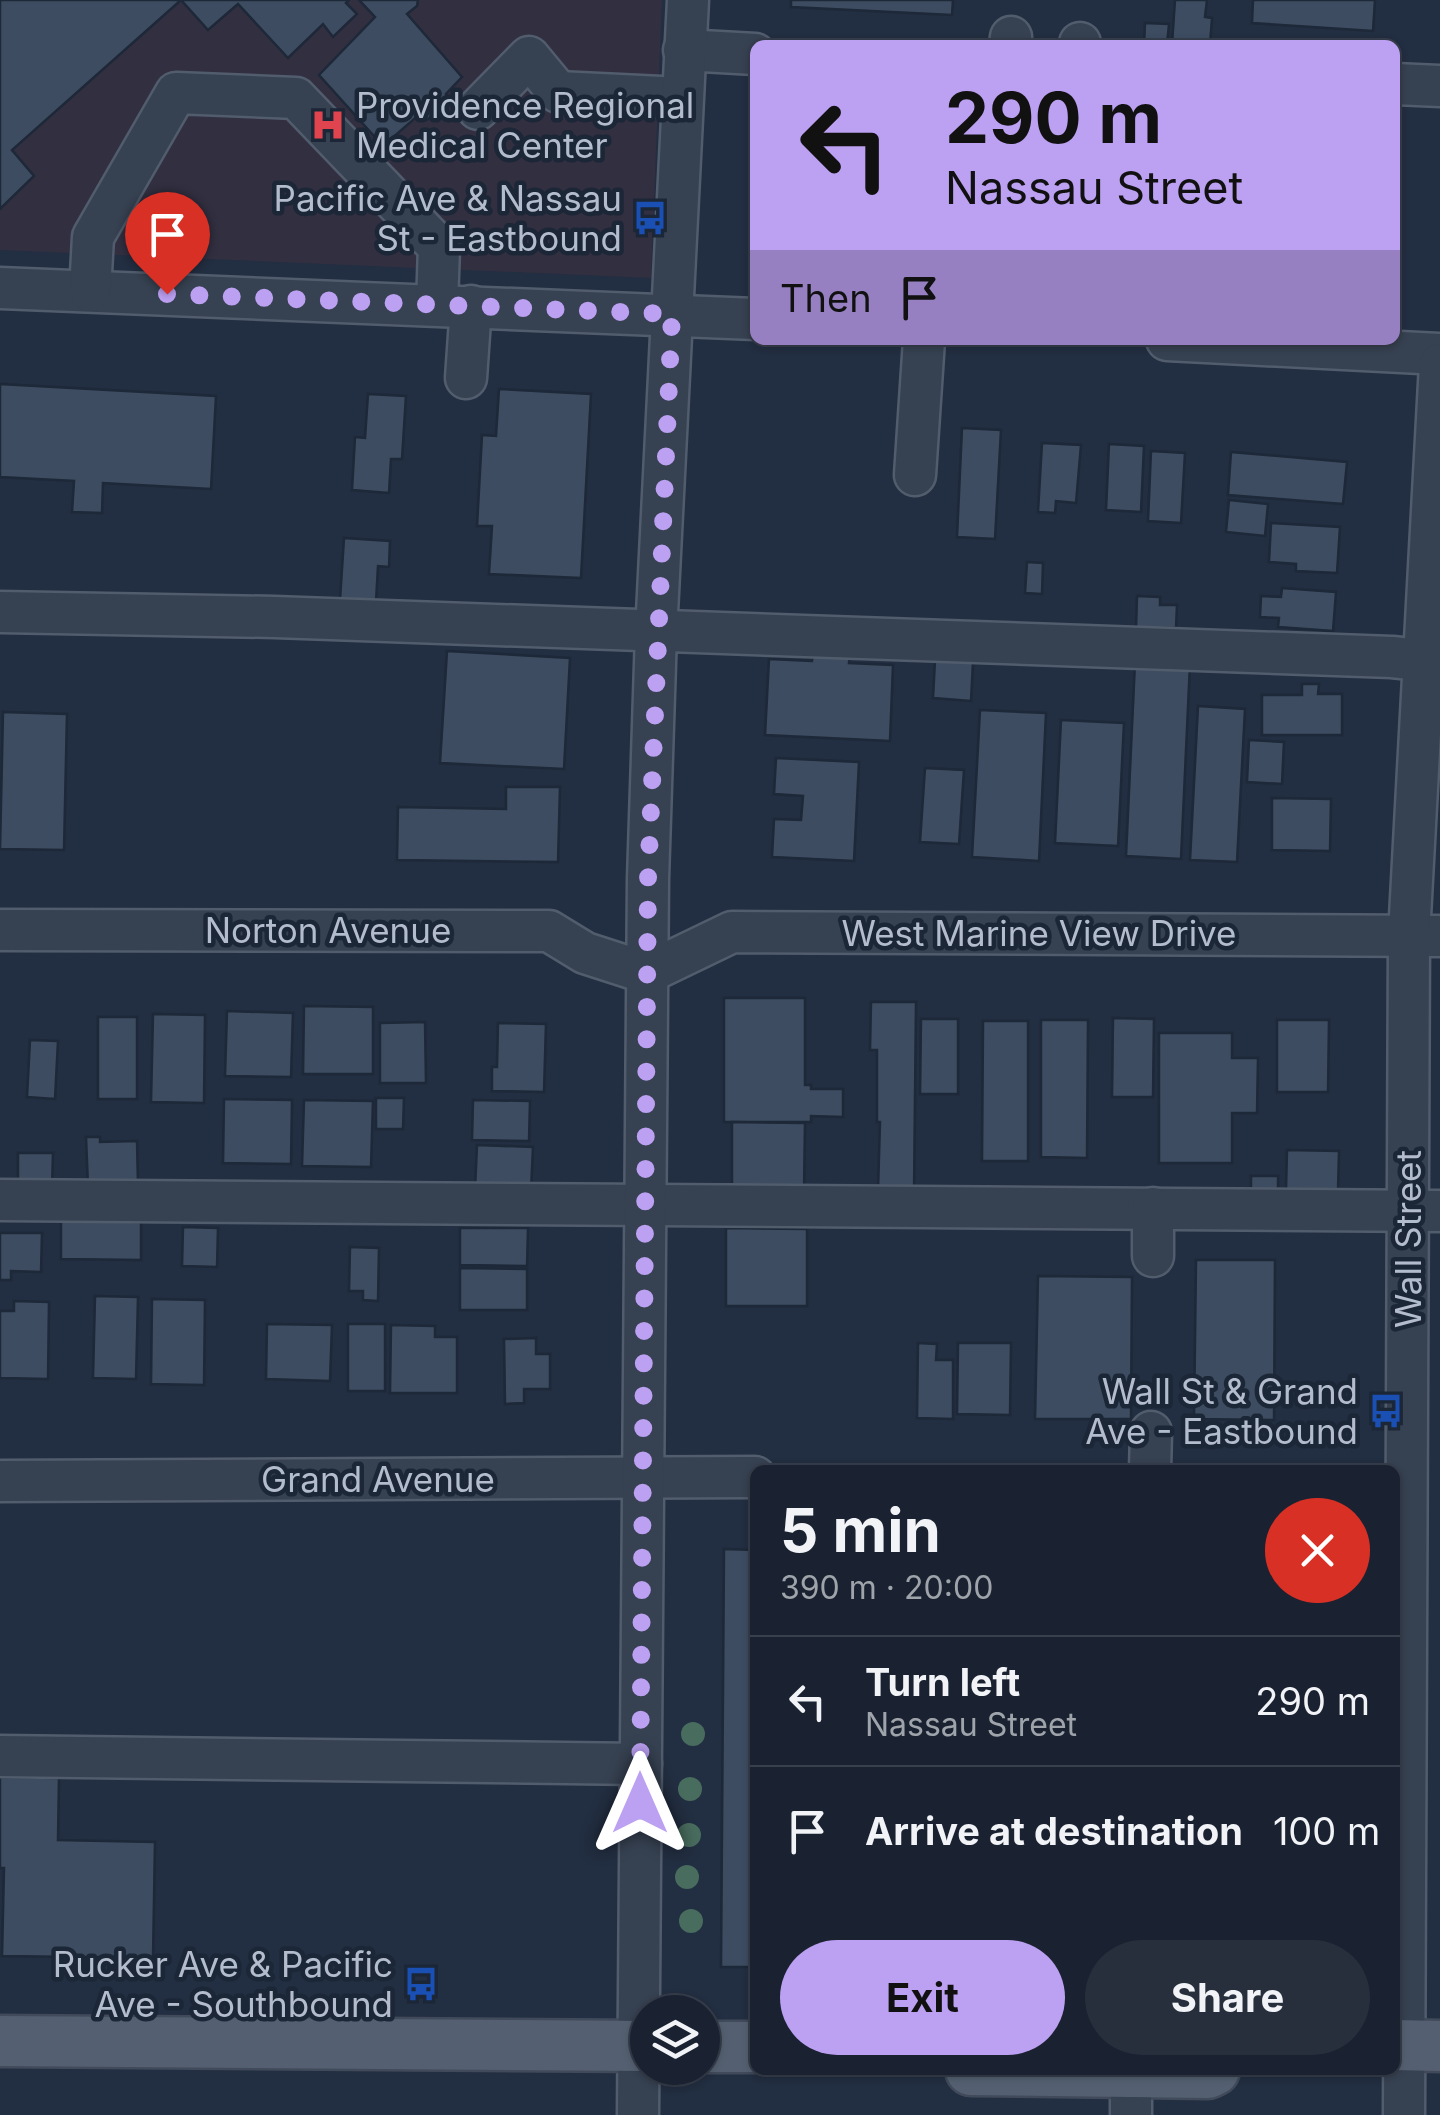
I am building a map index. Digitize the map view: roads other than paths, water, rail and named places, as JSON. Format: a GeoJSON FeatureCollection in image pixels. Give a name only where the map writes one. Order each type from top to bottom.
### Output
{"type":"FeatureCollection","features":[{"type":"Feature","properties":{"kind":"main road"},"geometry":{"type":"LineString","coordinates":[[0,2042],[630,2046]]}},
{"type":"Feature","properties":{"kind":"main road"},"geometry":{"type":"LineString","coordinates":[[720,2046],[750,2047]]}},
{"type":"Feature","properties":{"kind":"main road"},"geometry":{"type":"LineString","coordinates":[[1004,2075],[1131,2094],[1201,2075]]}},
{"type":"Feature","properties":{"kind":"street"},"geometry":{"type":"LineString","coordinates":[[643,1995],[647,973],[656,633],[688,0]]}},
{"type":"Feature","properties":{"kind":"street"},"geometry":{"type":"LineString","coordinates":[[684,50],[750,54]]}},
{"type":"Feature","properties":{"kind":"street"},"geometry":{"type":"LineString","coordinates":[[478,109],[529,57],[558,92],[682,98]]}},
{"type":"Feature","properties":{"kind":"street"},"geometry":{"type":"LineString","coordinates":[[1400,84],[1440,86]]}},
{"type":"Feature","properties":{"kind":"street"},"geometry":{"type":"LineString","coordinates":[[90,292],[93,237],[176,93],[296,98],[438,247],[454,306],[466,378]]}},
{"type":"Feature","properties":{"kind":"street"},"geometry":{"type":"LineString","coordinates":[[0,288],[750,318]]}},
{"type":"Feature","properties":{"kind":"street"},"geometry":{"type":"LineString","coordinates":[[915,476],[924,345]]}},
{"type":"Feature","properties":{"kind":"street"},"geometry":{"type":"LineString","coordinates":[[1264,345],[1440,354]]}},
{"type":"Feature","properties":{"kind":"street","name":"Wall Street"},"geometry":{"type":"LineString","coordinates":[[1404,2115],[1413,2046],[1414,1473],[1424,1210],[1425,936],[1440,364]]}},
{"type":"Feature","properties":{"kind":"street"},"geometry":{"type":"LineString","coordinates":[[0,612],[160,600],[272,620],[1432,660]]}},
{"type":"Feature","properties":{"kind":"street","name":"Norton Avenue"},"geometry":{"type":"LineString","coordinates":[[0,930],[549,931],[585,953],[647,973]]}},
{"type":"Feature","properties":{"kind":"street","name":"West Marine View Drive"},"geometry":{"type":"LineString","coordinates":[[647,973],[732,932],[1425,936]]}},
{"type":"Feature","properties":{"kind":"street"},"geometry":{"type":"LineString","coordinates":[[0,1200],[1424,1210]]}},
{"type":"Feature","properties":{"kind":"street"},"geometry":{"type":"LineString","coordinates":[[1153,1208],[1153,1256]]}},
{"type":"Feature","properties":{"kind":"street","name":"Grand Avenue"},"geometry":{"type":"LineString","coordinates":[[0,1481],[750,1477]]}},
{"type":"Feature","properties":{"kind":"street"},"geometry":{"type":"LineString","coordinates":[[0,1756],[641,1764]]}},
{"type":"Feature","properties":{"kind":"street"},"geometry":{"type":"LineString","coordinates":[[638,2115],[640,2085]]}},
{"type":"Feature","properties":{"kind":"place","name":"Providence Regional Medical Center"},"geometry":{"type":"Point","coordinates":[328,125]}},
{"type":"Feature","properties":{"kind":"place","name":"Pacific Ave & Nassau St - Eastbound"},"geometry":{"type":"Point","coordinates":[650,218]}},
{"type":"Feature","properties":{"kind":"place","name":"Wall St & Grand Ave - Eastbound"},"geometry":{"type":"Point","coordinates":[1386,1411]}},
{"type":"Feature","properties":{"kind":"place","name":"Rucker Ave & Pacific Ave - Southbound"},"geometry":{"type":"Point","coordinates":[421,1984]}}]}
